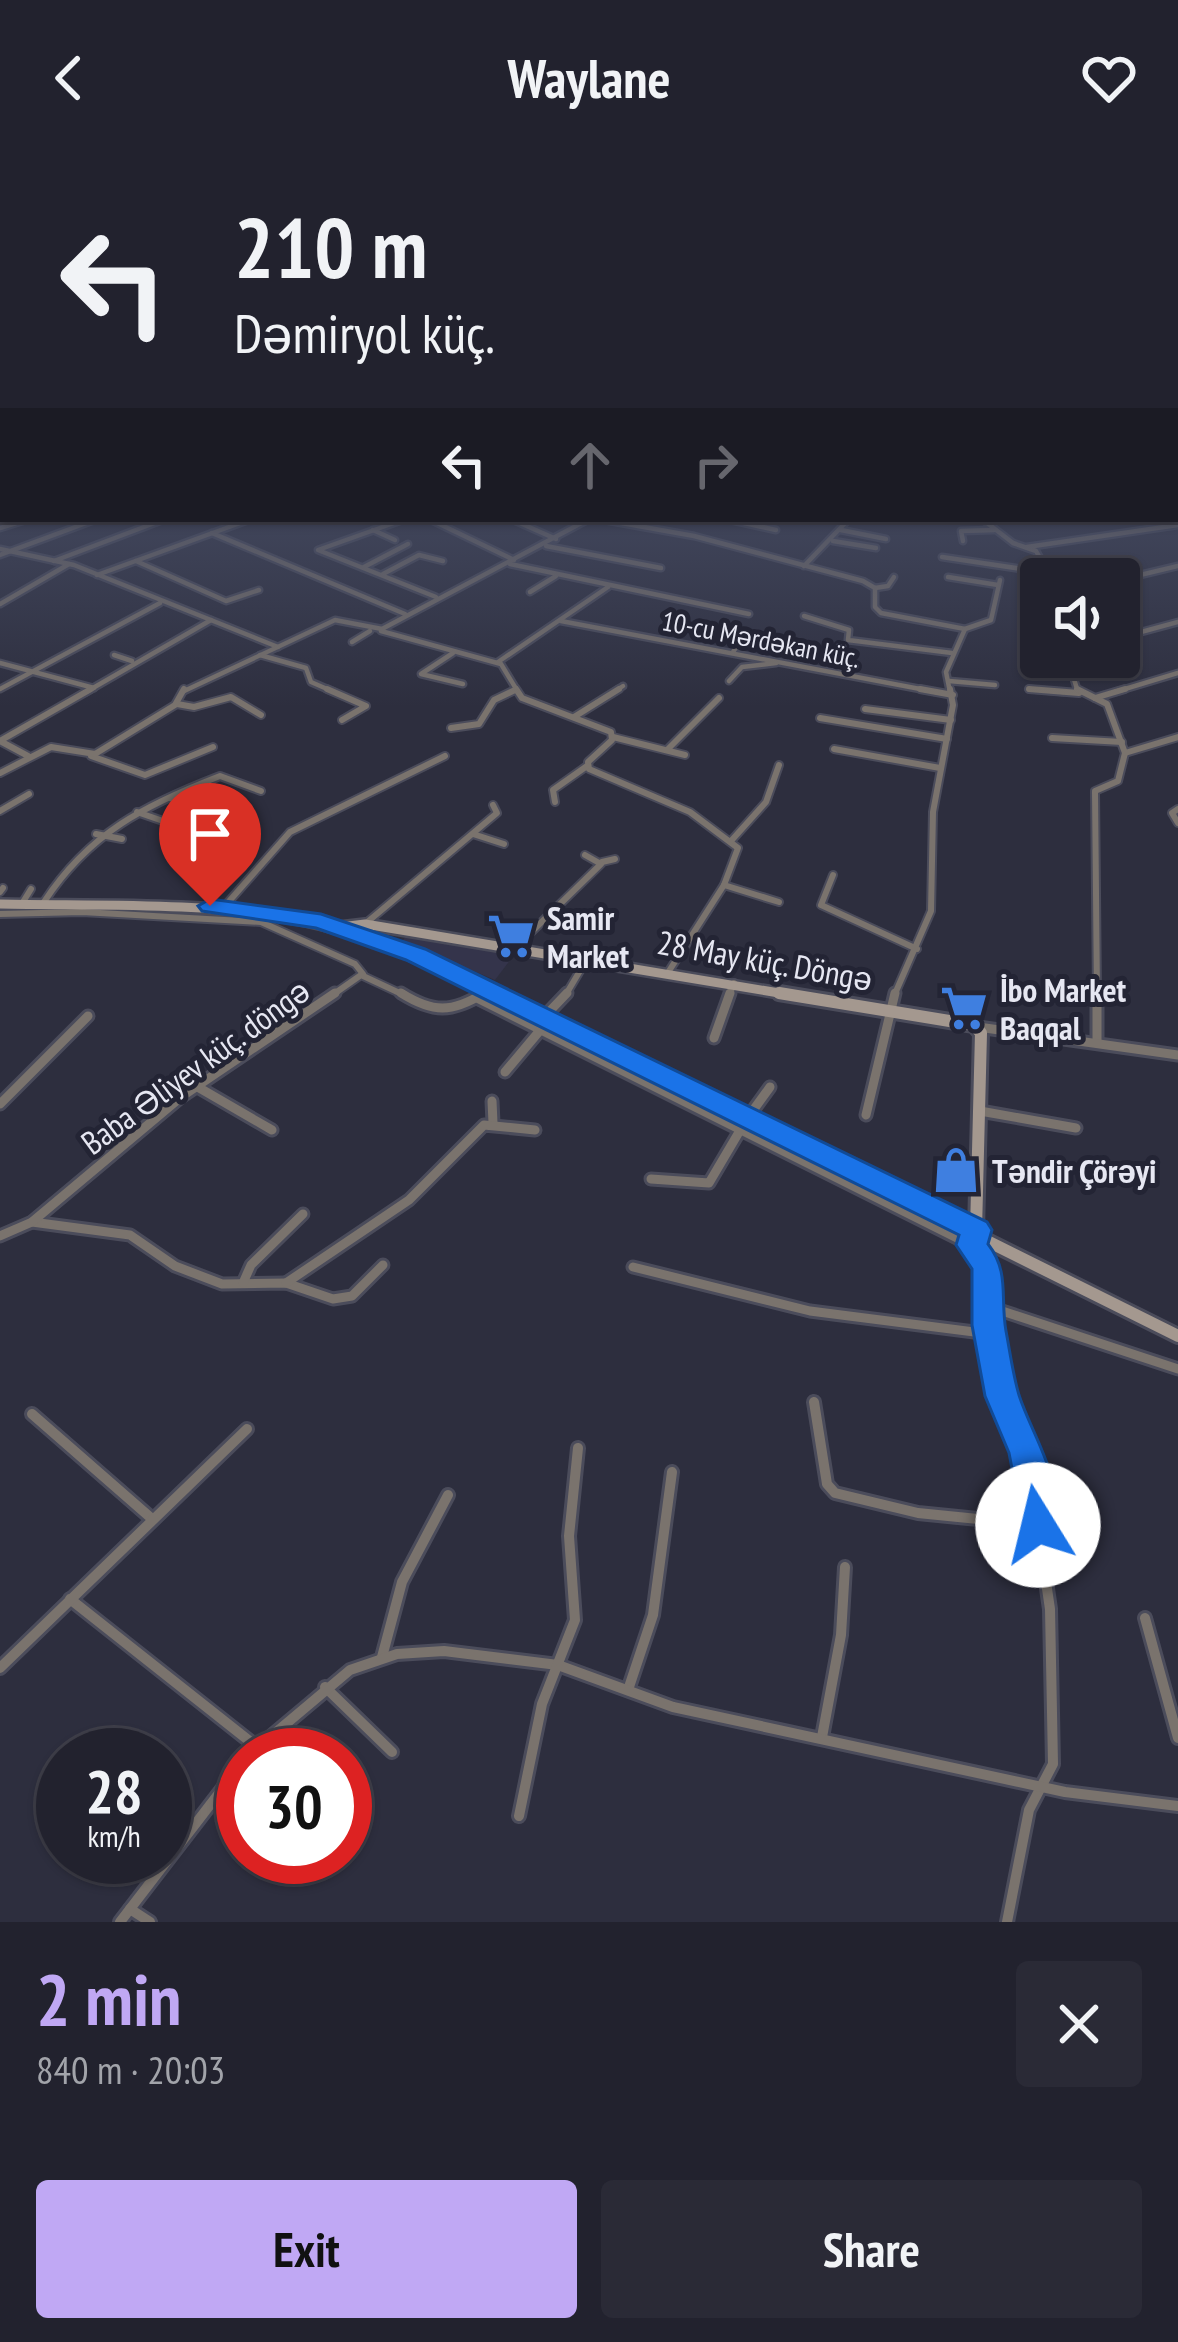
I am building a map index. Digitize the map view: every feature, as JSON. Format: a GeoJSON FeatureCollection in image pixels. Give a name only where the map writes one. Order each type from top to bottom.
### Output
{"type":"FeatureCollection","features":[{"type":"Feature","properties":{"kind":"main road"},"geometry":{"type":"LineString","coordinates":[[1,896],[49,912],[224,907],[340,927],[544,1022],[1178,1334]]}},
{"type":"Feature","properties":{"kind":"main road"},"geometry":{"type":"LineString","coordinates":[[1,896],[280,916],[366,939],[746,1122]]}},
{"type":"Feature","properties":{"kind":"main road","name":"28 May küç. Döngə"},"geometry":{"type":"LineString","coordinates":[[340,927],[365,923],[517,946],[978,1027]]}},
{"type":"Feature","properties":{"kind":"main road"},"geometry":{"type":"LineString","coordinates":[[974,1237],[980,1187],[978,1027]]}},
{"type":"Feature","properties":{"kind":"street"},"geometry":{"type":"LineString","coordinates":[[53,562],[104,542]]}},
{"type":"Feature","properties":{"kind":"street"},"geometry":{"type":"LineString","coordinates":[[96,575],[186,542]]}},
{"type":"Feature","properties":{"kind":"street"},"geometry":{"type":"LineString","coordinates":[[235,542],[406,614]]}},
{"type":"Feature","properties":{"kind":"street"},"geometry":{"type":"LineString","coordinates":[[338,542],[318,550],[437,598]]}},
{"type":"Feature","properties":{"kind":"street"},"geometry":{"type":"LineString","coordinates":[[474,542],[511,562],[557,575],[749,614]]}},
{"type":"Feature","properties":{"kind":"street"},"geometry":{"type":"LineString","coordinates":[[352,641],[553,542]]}},
{"type":"Feature","properties":{"kind":"street"},"geometry":{"type":"LineString","coordinates":[[721,542],[874,588],[887,586],[894,577]]}},
{"type":"Feature","properties":{"kind":"street"},"geometry":{"type":"LineString","coordinates":[[802,567],[831,542]]}},
{"type":"Feature","properties":{"kind":"street"},"geometry":{"type":"LineString","coordinates":[[842,542],[876,548]]}},
{"type":"Feature","properties":{"kind":"street"},"geometry":{"type":"LineString","coordinates":[[1019,542],[1042,558]]}},
{"type":"Feature","properties":{"kind":"street"},"geometry":{"type":"LineString","coordinates":[[1027,547],[1058,542]]}},
{"type":"Feature","properties":{"kind":"street"},"geometry":{"type":"LineString","coordinates":[[363,568],[408,544]]}},
{"type":"Feature","properties":{"kind":"street"},"geometry":{"type":"LineString","coordinates":[[546,546],[661,568]]}},
{"type":"Feature","properties":{"kind":"street"},"geometry":{"type":"LineString","coordinates":[[3,552],[70,564],[280,648]]}},
{"type":"Feature","properties":{"kind":"street"},"geometry":{"type":"LineString","coordinates":[[381,574],[419,555],[443,561]]}},
{"type":"Feature","properties":{"kind":"street"},"geometry":{"type":"LineString","coordinates":[[942,557],[1020,571]]}},
{"type":"Feature","properties":{"kind":"street"},"geometry":{"type":"LineString","coordinates":[[136,561],[226,602],[259,590]]}},
{"type":"Feature","properties":{"kind":"street"},"geometry":{"type":"LineString","coordinates":[[0,604],[70,564]]}},
{"type":"Feature","properties":{"kind":"street"},"geometry":{"type":"LineString","coordinates":[[1140,575],[1178,566]]}},
{"type":"Feature","properties":{"kind":"street"},"geometry":{"type":"LineString","coordinates":[[530,592],[557,575]]}},
{"type":"Feature","properties":{"kind":"street"},"geometry":{"type":"LineString","coordinates":[[869,615],[902,614],[965,629],[987,623],[994,612],[999,582],[948,577]]}},
{"type":"Feature","properties":{"kind":"street"},"geometry":{"type":"LineString","coordinates":[[497,663],[608,587]]}},
{"type":"Feature","properties":{"kind":"street"},"geometry":{"type":"LineString","coordinates":[[874,588],[875,607],[881,613]]}},
{"type":"Feature","properties":{"kind":"street"},"geometry":{"type":"LineString","coordinates":[[0,689],[160,603]]}},
{"type":"Feature","properties":{"kind":"street"},"geometry":{"type":"LineString","coordinates":[[994,612],[1010,614]]}},
{"type":"Feature","properties":{"kind":"street"},"geometry":{"type":"LineString","coordinates":[[804,616],[849,630],[848,640],[952,653]]}},
{"type":"Feature","properties":{"kind":"street"},"geometry":{"type":"LineString","coordinates":[[0,741],[212,620]]}},
{"type":"Feature","properties":{"kind":"street"},"geometry":{"type":"LineString","coordinates":[[91,755],[177,704],[184,688],[335,620],[497,663],[507,670],[515,691],[613,737],[685,755]]}},
{"type":"Feature","properties":{"kind":"street","name":"10-cu Mərdəkan küç."},"geometry":{"type":"LineString","coordinates":[[561,621],[953,695]]}},
{"type":"Feature","properties":{"kind":"street"},"geometry":{"type":"LineString","coordinates":[[1140,632],[1178,622]]}},
{"type":"Feature","properties":{"kind":"street"},"geometry":{"type":"LineString","coordinates":[[866,1115],[888,1009],[931,911],[928,880],[940,768],[951,720],[952,653],[965,629]]}},
{"type":"Feature","properties":{"kind":"street"},"geometry":{"type":"LineString","coordinates":[[733,652],[744,636]]}},
{"type":"Feature","properties":{"kind":"street"},"geometry":{"type":"LineString","coordinates":[[453,653],[421,674],[463,684]]}},
{"type":"Feature","properties":{"kind":"street"},"geometry":{"type":"LineString","coordinates":[[114,655],[134,662]]}},
{"type":"Feature","properties":{"kind":"street"},"geometry":{"type":"LineString","coordinates":[[260,655],[306,668],[311,682],[366,706],[342,720]]}},
{"type":"Feature","properties":{"kind":"street"},"geometry":{"type":"LineString","coordinates":[[729,681],[742,667],[778,662]]}},
{"type":"Feature","properties":{"kind":"street"},"geometry":{"type":"LineString","coordinates":[[0,663],[96,688]]}},
{"type":"Feature","properties":{"kind":"street"},"geometry":{"type":"LineString","coordinates":[[1095,698],[1178,673]]}},
{"type":"Feature","properties":{"kind":"street"},"geometry":{"type":"LineString","coordinates":[[1075,678],[1080,693]]}},
{"type":"Feature","properties":{"kind":"street"},"geometry":{"type":"LineString","coordinates":[[949,681],[995,685]]}},
{"type":"Feature","properties":{"kind":"street"},"geometry":{"type":"LineString","coordinates":[[574,717],[623,686]]}},
{"type":"Feature","properties":{"kind":"street"},"geometry":{"type":"LineString","coordinates":[[1029,689],[1080,693],[1107,704],[1125,753],[1118,781],[1095,791],[1097,1043]]}},
{"type":"Feature","properties":{"kind":"street"},"geometry":{"type":"LineString","coordinates":[[451,728],[479,724],[494,700],[515,691]]}},
{"type":"Feature","properties":{"kind":"street"},"geometry":{"type":"LineString","coordinates":[[177,704],[194,706],[231,697],[261,716]]}},
{"type":"Feature","properties":{"kind":"street"},"geometry":{"type":"LineString","coordinates":[[667,750],[718,698]]}},
{"type":"Feature","properties":{"kind":"street"},"geometry":{"type":"LineString","coordinates":[[865,709],[951,720]]}},
{"type":"Feature","properties":{"kind":"street"},"geometry":{"type":"LineString","coordinates":[[820,718],[946,739]]}},
{"type":"Feature","properties":{"kind":"street"},"geometry":{"type":"LineString","coordinates":[[554,802],[554,790],[587,766],[613,737]]}},
{"type":"Feature","properties":{"kind":"street"},"geometry":{"type":"LineString","coordinates":[[1125,753],[1178,737]]}},
{"type":"Feature","properties":{"kind":"street"},"geometry":{"type":"LineString","coordinates":[[1052,738],[1122,742]]}},
{"type":"Feature","properties":{"kind":"street"},"geometry":{"type":"LineString","coordinates":[[0,741],[29,757]]}},
{"type":"Feature","properties":{"kind":"street"},"geometry":{"type":"LineString","coordinates":[[0,773],[55,747],[145,775],[213,747]]}},
{"type":"Feature","properties":{"kind":"street"},"geometry":{"type":"LineString","coordinates":[[835,749],[940,768]]}},
{"type":"Feature","properties":{"kind":"street"},"geometry":{"type":"LineString","coordinates":[[224,907],[295,829],[445,756]]}},
{"type":"Feature","properties":{"kind":"street"},"geometry":{"type":"LineString","coordinates":[[731,841],[766,802],[779,765]]}},
{"type":"Feature","properties":{"kind":"street"},"geometry":{"type":"LineString","coordinates":[[587,766],[690,812],[731,841],[740,854],[669,971]]}},
{"type":"Feature","properties":{"kind":"street"},"geometry":{"type":"LineString","coordinates":[[49,912],[95,834],[136,811],[220,776],[261,790]]}},
{"type":"Feature","properties":{"kind":"street"},"geometry":{"type":"LineString","coordinates":[[0,810],[29,794]]}},
{"type":"Feature","properties":{"kind":"street"},"geometry":{"type":"LineString","coordinates":[[169,797],[193,807]]}},
{"type":"Feature","properties":{"kind":"street"},"geometry":{"type":"LineString","coordinates":[[365,923],[497,813],[493,805]]}},
{"type":"Feature","properties":{"kind":"street"},"geometry":{"type":"LineString","coordinates":[[1178,809],[1172,813],[1178,823]]}},
{"type":"Feature","properties":{"kind":"street"},"geometry":{"type":"LineString","coordinates":[[136,811],[163,821]]}},
{"type":"Feature","properties":{"kind":"street"},"geometry":{"type":"LineString","coordinates":[[472,833],[504,844]]}},
{"type":"Feature","properties":{"kind":"street"},"geometry":{"type":"LineString","coordinates":[[95,834],[122,839]]}},
{"type":"Feature","properties":{"kind":"street"},"geometry":{"type":"LineString","coordinates":[[585,855],[602,862]]}},
{"type":"Feature","properties":{"kind":"street"},"geometry":{"type":"LineString","coordinates":[[517,946],[602,862],[614,859]]}},
{"type":"Feature","properties":{"kind":"street"},"geometry":{"type":"LineString","coordinates":[[833,875],[821,905],[917,949]]}},
{"type":"Feature","properties":{"kind":"street"},"geometry":{"type":"LineString","coordinates":[[724,885],[778,902]]}},
{"type":"Feature","properties":{"kind":"street"},"geometry":{"type":"LineString","coordinates":[[22,902],[31,889]]}},
{"type":"Feature","properties":{"kind":"street"},"geometry":{"type":"LineString","coordinates":[[0,914],[261,922],[355,964],[364,974],[441,1013],[457,1012],[482,994],[544,1022]]}},
{"type":"Feature","properties":{"kind":"street"},"geometry":{"type":"LineString","coordinates":[[505,1072],[570,990],[587,958]]}},
{"type":"Feature","properties":{"kind":"street","name":"Baba Əliyev küç. döngə"},"geometry":{"type":"LineString","coordinates":[[0,1236],[32,1222],[196,1087],[364,974]]}},
{"type":"Feature","properties":{"kind":"street"},"geometry":{"type":"LineString","coordinates":[[714,1038],[734,983]]}},
{"type":"Feature","properties":{"kind":"street"},"geometry":{"type":"LineString","coordinates":[[0,1104],[88,1016]]}},
{"type":"Feature","properties":{"kind":"street"},"geometry":{"type":"LineString","coordinates":[[978,1027],[1178,1055]]}},
{"type":"Feature","properties":{"kind":"street"},"geometry":{"type":"LineString","coordinates":[[196,1087],[272,1130]]}},
{"type":"Feature","properties":{"kind":"street"},"geometry":{"type":"LineString","coordinates":[[651,1180],[709,1183],[770,1087]]}},
{"type":"Feature","properties":{"kind":"street"},"geometry":{"type":"LineString","coordinates":[[492,1101],[493,1123]]}},
{"type":"Feature","properties":{"kind":"street"},"geometry":{"type":"LineString","coordinates":[[980,1111],[1076,1128]]}},
{"type":"Feature","properties":{"kind":"street"},"geometry":{"type":"LineString","coordinates":[[286,1283],[410,1200],[473,1133],[493,1123],[536,1130]]}},
{"type":"Feature","properties":{"kind":"street"},"geometry":{"type":"LineString","coordinates":[[941,1181],[980,1187]]}},
{"type":"Feature","properties":{"kind":"street"},"geometry":{"type":"LineString","coordinates":[[243,1283],[250,1265],[303,1214]]}},
{"type":"Feature","properties":{"kind":"street"},"geometry":{"type":"LineString","coordinates":[[32,1222],[130,1234],[186,1271],[222,1284],[286,1283],[342,1299],[383,1265]]}},
{"type":"Feature","properties":{"kind":"street"},"geometry":{"type":"LineString","coordinates":[[974,1237],[988,1266],[987,1306],[1002,1396],[1027,1453],[1050,1609],[1053,1752],[1029,1810],[1006,1922]]}},
{"type":"Feature","properties":{"kind":"street"},"geometry":{"type":"LineString","coordinates":[[633,1267],[851,1319],[991,1334]]}},
{"type":"Feature","properties":{"kind":"street"},"geometry":{"type":"LineString","coordinates":[[987,1306],[1178,1369]]}},
{"type":"Feature","properties":{"kind":"street"},"geometry":{"type":"LineString","coordinates":[[814,1402],[826,1484],[835,1493],[918,1514],[1038,1525]]}},
{"type":"Feature","properties":{"kind":"street"},"geometry":{"type":"LineString","coordinates":[[32,1414],[151,1519]]}},
{"type":"Feature","properties":{"kind":"street"},"geometry":{"type":"LineString","coordinates":[[0,1668],[247,1429]]}},
{"type":"Feature","properties":{"kind":"street"},"geometry":{"type":"LineString","coordinates":[[519,1816],[542,1703],[575,1620],[568,1536],[578,1448]]}},
{"type":"Feature","properties":{"kind":"street"},"geometry":{"type":"LineString","coordinates":[[628,1690],[653,1615],[672,1472]]}},
{"type":"Feature","properties":{"kind":"street"},"geometry":{"type":"LineString","coordinates":[[382,1658],[402,1582],[448,1495]]}},
{"type":"Feature","properties":{"kind":"street"},"geometry":{"type":"LineString","coordinates":[[822,1737],[841,1635],[845,1567]]}},
{"type":"Feature","properties":{"kind":"street"},"geometry":{"type":"LineString","coordinates":[[70,1599],[225,1728]]}},
{"type":"Feature","properties":{"kind":"street"},"geometry":{"type":"LineString","coordinates":[[1144,1618],[1178,1738]]}},
{"type":"Feature","properties":{"kind":"street"},"geometry":{"type":"LineString","coordinates":[[279,1728],[325,1688],[382,1658],[444,1651],[558,1665],[673,1707],[1042,1787],[1178,1806]]}},
{"type":"Feature","properties":{"kind":"street"},"geometry":{"type":"LineString","coordinates":[[325,1688],[392,1752]]}},
{"type":"Feature","properties":{"kind":"street"},"geometry":{"type":"LineString","coordinates":[[119,1922],[216,1797]]}},
{"type":"Feature","properties":{"kind":"street"},"geometry":{"type":"LineString","coordinates":[[130,1909],[150,1922]]}},
{"type":"Feature","properties":{"kind":"shaded area"},"geometry":{"type":"Polygon","coordinates":[[[409,933],[517,951],[495,980],[402,941],[409,933]]]}},
{"type":"Feature","properties":{"kind":"place","name":"Samir Market"},"geometry":{"type":"Point","coordinates":[511,936]}},
{"type":"Feature","properties":{"kind":"place","name":"İbo Market Baqqal"},"geometry":{"type":"Point","coordinates":[964,1008]}},
{"type":"Feature","properties":{"kind":"place","name":"Təndir Çörəyi"},"geometry":{"type":"Point","coordinates":[956,1170]}},
{"type":"Feature","properties":{"kind":"route"},"geometry":{"type":"LineString","coordinates":[[210,906],[321,921],[416,955],[976,1230],[971,1245],[988,1266],[988,1325],[1002,1396],[1027,1453],[1038,1525]]}}]}
